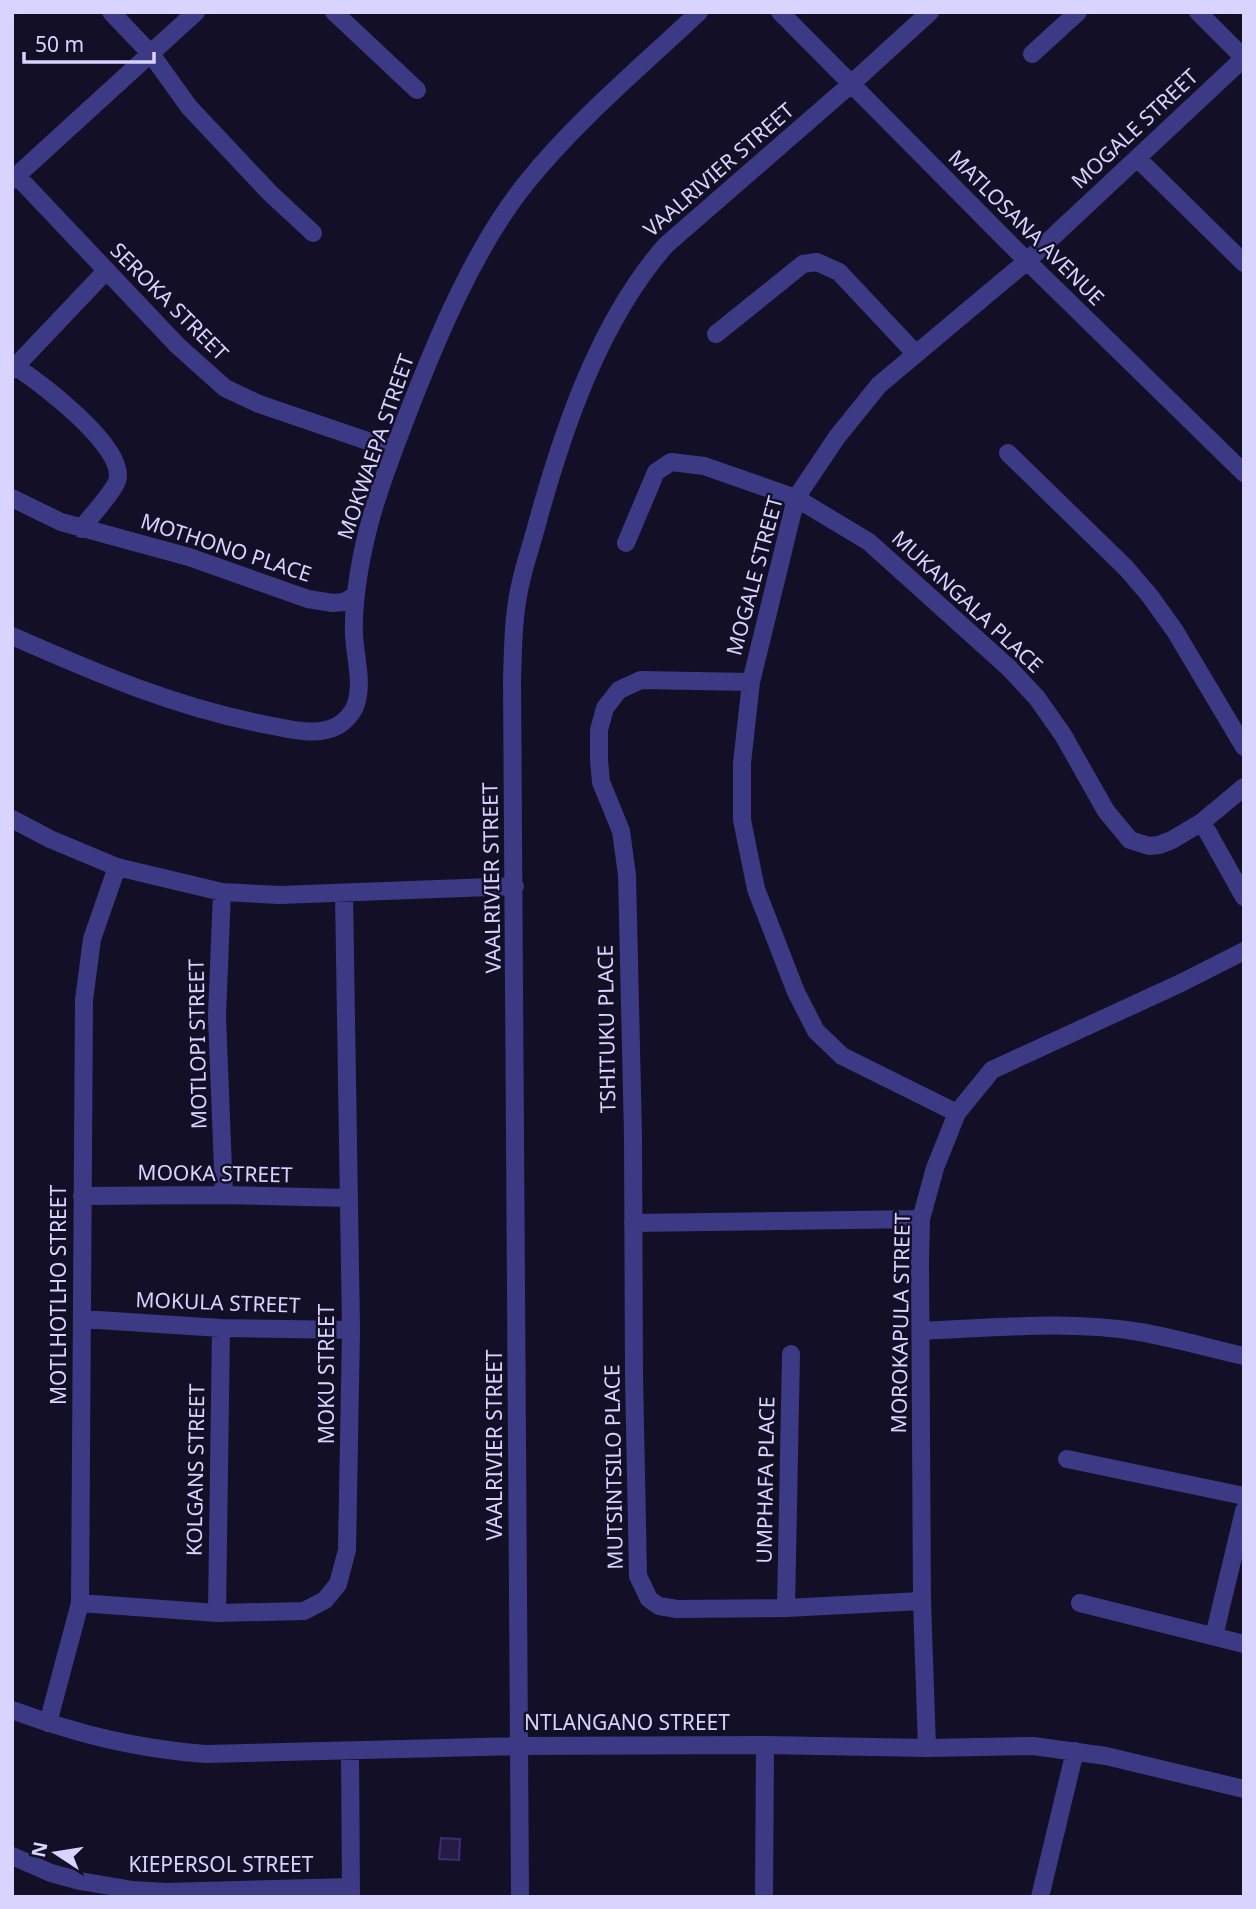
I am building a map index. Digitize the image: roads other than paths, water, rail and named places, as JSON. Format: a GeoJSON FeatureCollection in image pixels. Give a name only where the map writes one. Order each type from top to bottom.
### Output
{"type":"FeatureCollection","features":[{"type":"Feature","properties":{"kind":"street"},"geometry":{"type":"LineString","coordinates":[[111,12],[150,54],[189,107],[270,193],[313,233]]}},
{"type":"Feature","properties":{"kind":"street"},"geometry":{"type":"LineString","coordinates":[[15,178],[196,12]]}},
{"type":"Feature","properties":{"kind":"street"},"geometry":{"type":"LineString","coordinates":[[334,12],[417,90]]}},
{"type":"Feature","properties":{"kind":"street","name":"MOKWAEPA STREET"},"geometry":{"type":"LineString","coordinates":[[12,636],[122,684],[186,706],[302,732],[324,731],[337,727],[347,719],[355,707],[358,690],[354,631],[356,596],[368,526],[421,378],[447,320],[495,229],[524,185],[550,154],[699,12]]}},
{"type":"Feature","properties":{"kind":"street","name":"MATLOSANA AVENUE"},"geometry":{"type":"LineString","coordinates":[[780,12],[1027,261],[1244,473]]}},
{"type":"Feature","properties":{"kind":"street","name":"VAALRIVIER STREET"},"geometry":{"type":"LineString","coordinates":[[520,1897],[512,681],[515,616],[520,584],[571,415],[615,320],[646,267],[666,245],[930,12]]}},
{"type":"Feature","properties":{"kind":"street"},"geometry":{"type":"LineString","coordinates":[[1032,54],[1078,12]]}},
{"type":"Feature","properties":{"kind":"street"},"geometry":{"type":"LineString","coordinates":[[1198,12],[1244,58]]}},
{"type":"Feature","properties":{"kind":"street","name":"MOGALE STREET"},"geometry":{"type":"LineString","coordinates":[[957,1114],[842,1056],[816,1031],[796,992],[756,889],[742,820],[742,763],[751,682],[796,498],[858,409],[879,385],[1027,261],[1244,58]]}},
{"type":"Feature","properties":{"kind":"street"},"geometry":{"type":"LineString","coordinates":[[1137,158],[1244,263]]}},
{"type":"Feature","properties":{"kind":"street","name":"SEROKA STREET"},"geometry":{"type":"LineString","coordinates":[[15,178],[178,346],[225,387],[280,412],[394,450]]}},
{"type":"Feature","properties":{"kind":"street"},"geometry":{"type":"LineString","coordinates":[[716,334],[803,264],[817,262],[839,272],[915,353]]}},
{"type":"Feature","properties":{"kind":"street"},"geometry":{"type":"LineString","coordinates":[[81,529],[117,482],[117,464],[95,433],[70,408],[44,386],[14,368],[106,271]]}},
{"type":"Feature","properties":{"kind":"street"},"geometry":{"type":"LineString","coordinates":[[1008,453],[1126,568],[1150,596],[1175,631],[1244,747]]}},
{"type":"Feature","properties":{"kind":"street","name":"MUKANGALA PLACE"},"geometry":{"type":"LineString","coordinates":[[626,543],[656,472],[671,462],[704,466],[796,498],[869,542],[1009,668],[1037,698],[1063,736],[1106,811],[1130,840],[1149,846],[1159,845],[1202,822],[1244,787]]}},
{"type":"Feature","properties":{"kind":"street","name":"MOTHONO PLACE"},"geometry":{"type":"LineString","coordinates":[[12,498],[40,513],[81,529],[189,557],[308,598],[333,603],[356,596]]}},
{"type":"Feature","properties":{"kind":"street","name":"TSHITUKU PLACE"},"geometry":{"type":"LineString","coordinates":[[633,1223],[627,875],[621,831],[601,782],[601,718],[619,690],[641,680],[751,682]]}},
{"type":"Feature","properties":{"kind":"street"},"geometry":{"type":"LineString","coordinates":[[12,818],[50,839],[117,867],[222,892],[253,895],[515,886]]}},
{"type":"Feature","properties":{"kind":"street"},"geometry":{"type":"LineString","coordinates":[[1202,822],[1244,897]]}},
{"type":"Feature","properties":{"kind":"street","name":"MOTLHOTLHO STREET"},"geometry":{"type":"LineString","coordinates":[[48,1723],[80,1603],[84,1000],[92,939],[117,867]]}},
{"type":"Feature","properties":{"kind":"street","name":"MOTLOPI STREET"},"geometry":{"type":"LineString","coordinates":[[222,892],[217,1016],[224,1195]]}},
{"type":"Feature","properties":{"kind":"street","name":"MOKU STREET"},"geometry":{"type":"LineString","coordinates":[[80,1603],[217,1613],[304,1611],[325,1601],[338,1584],[347,1550],[351,1330],[344,893]]}},
{"type":"Feature","properties":{"kind":"street","name":"MOROKAPULA STREET"},"geometry":{"type":"LineString","coordinates":[[927,1748],[922,1601],[921,1219],[935,1168],[957,1114],[992,1070],[1244,951]]}},
{"type":"Feature","properties":{"kind":"street","name":"MOOKA STREET"},"geometry":{"type":"LineString","coordinates":[[82,1196],[348,1198]]}},
{"type":"Feature","properties":{"kind":"street"},"geometry":{"type":"LineString","coordinates":[[633,1223],[921,1219]]}},
{"type":"Feature","properties":{"kind":"street","name":"MUTSINTSILO PLACE"},"geometry":{"type":"LineString","coordinates":[[633,1223],[637,1558],[638,1576],[649,1599],[659,1606],[677,1609],[786,1608],[922,1601]]}},
{"type":"Feature","properties":{"kind":"street","name":"MOKULA STREET"},"geometry":{"type":"LineString","coordinates":[[82,1319],[221,1328],[351,1330]]}},
{"type":"Feature","properties":{"kind":"street"},"geometry":{"type":"LineString","coordinates":[[921,1331],[1038,1326],[1088,1327],[1139,1332],[1244,1356]]}},
{"type":"Feature","properties":{"kind":"street","name":"KOLGANS STREET"},"geometry":{"type":"LineString","coordinates":[[217,1613],[221,1328]]}},
{"type":"Feature","properties":{"kind":"street","name":"UMPHAFA PLACE"},"geometry":{"type":"LineString","coordinates":[[786,1608],[791,1354]]}},
{"type":"Feature","properties":{"kind":"street"},"geometry":{"type":"LineString","coordinates":[[1067,1458],[1244,1496]]}},
{"type":"Feature","properties":{"kind":"street"},"geometry":{"type":"LineString","coordinates":[[1214,1636],[1244,1511]]}},
{"type":"Feature","properties":{"kind":"street"},"geometry":{"type":"LineString","coordinates":[[1080,1604],[1244,1644]]}},
{"type":"Feature","properties":{"kind":"street","name":"NTLANGANO STREET"},"geometry":{"type":"LineString","coordinates":[[12,1710],[116,1743],[206,1754],[519,1746],[1034,1746],[1145,1765],[1244,1789]]}},
{"type":"Feature","properties":{"kind":"street"},"geometry":{"type":"LineString","coordinates":[[764,1897],[765,1745]]}},
{"type":"Feature","properties":{"kind":"street"},"geometry":{"type":"LineString","coordinates":[[1040,1897],[1075,1751]]}},
{"type":"Feature","properties":{"kind":"street"},"geometry":{"type":"LineString","coordinates":[[350,1752],[351,1892]]}},
{"type":"Feature","properties":{"kind":"street","name":"KIEPERSOL STREET"},"geometry":{"type":"LineString","coordinates":[[12,1856],[60,1875],[107,1887],[133,1890],[351,1892]]}}]}
